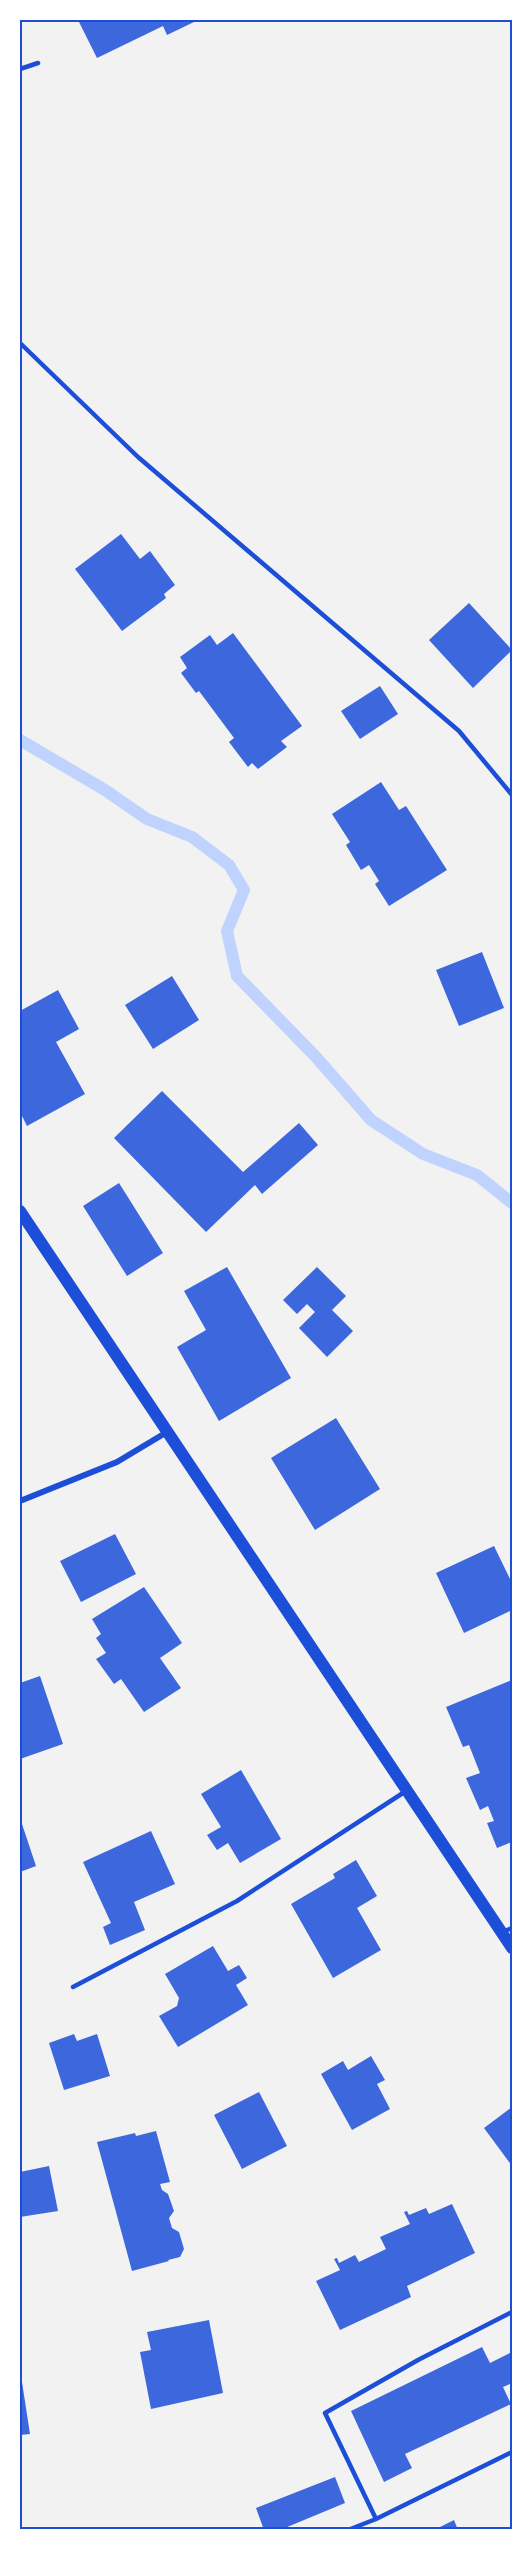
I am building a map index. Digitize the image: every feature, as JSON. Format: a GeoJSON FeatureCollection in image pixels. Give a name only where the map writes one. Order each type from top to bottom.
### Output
{"type":"FeatureCollection","features":[{"type":"Feature","properties":{"kind":"main road"},"geometry":{"type":"LineString","coordinates":[[21,1217],[407,1790],[507,1930],[513,1948]]}},
{"type":"Feature","properties":{"kind":"street"},"geometry":{"type":"LineString","coordinates":[[20,1501],[117,1462],[168,1432]]}},
{"type":"Feature","properties":{"kind":"lane"},"geometry":{"type":"LineString","coordinates":[[20,69],[38,63]]}},
{"type":"Feature","properties":{"kind":"lane"},"geometry":{"type":"LineString","coordinates":[[20,343],[138,457],[459,731],[513,795]]}},
{"type":"Feature","properties":{"kind":"lane"},"geometry":{"type":"LineString","coordinates":[[73,1987],[237,1901],[407,1790]]}},
{"type":"Feature","properties":{"kind":"lane"},"geometry":{"type":"LineString","coordinates":[[376,2519],[326,2413],[418,2360],[513,2312]]}},
{"type":"Feature","properties":{"kind":"lane"},"geometry":{"type":"LineString","coordinates":[[348,2529],[376,2519],[513,2452]]}},
{"type":"Feature","properties":{"kind":"building"},"geometry":{"type":"Polygon","coordinates":[[[78,20],[193,20],[194,22],[167,35],[163,26],[97,58],[78,20]]]}},
{"type":"Feature","properties":{"kind":"building"},"geometry":{"type":"Polygon","coordinates":[[[121,534],[140,559],[150,551],[175,585],[164,594],[166,598],[122,631],[75,569],[121,534]]]}},
{"type":"Feature","properties":{"kind":"building"},"geometry":{"type":"Polygon","coordinates":[[[469,603],[512,650],[473,688],[429,640],[469,603]]]}},
{"type":"Feature","properties":{"kind":"building"},"geometry":{"type":"Polygon","coordinates":[[[233,633],[302,726],[281,741],[287,747],[258,769],[252,763],[248,767],[229,742],[234,738],[199,691],[196,693],[181,673],[187,668],[180,657],[210,635],[217,645],[233,633]]]}},
{"type":"Feature","properties":{"kind":"building"},"geometry":{"type":"Polygon","coordinates":[[[380,686],[398,714],[360,739],[341,711],[380,686]]]}},
{"type":"Feature","properties":{"kind":"building"},"geometry":{"type":"Polygon","coordinates":[[[381,782],[399,810],[406,806],[447,870],[389,906],[375,884],[379,881],[369,865],[361,870],[346,845],[350,842],[332,814],[381,782]]]}},
{"type":"Feature","properties":{"kind":"building"},"geometry":{"type":"Polygon","coordinates":[[[482,952],[504,1008],[459,1026],[436,970],[482,952]]]}},
{"type":"Feature","properties":{"kind":"building"},"geometry":{"type":"Polygon","coordinates":[[[172,976],[199,1020],[153,1049],[125,1005],[172,976]]]}},
{"type":"Feature","properties":{"kind":"building"},"geometry":{"type":"Polygon","coordinates":[[[58,990],[79,1029],[56,1042],[85,1094],[27,1126],[20,1112],[20,1011],[58,990]]]}},
{"type":"Feature","properties":{"kind":"building"},"geometry":{"type":"Polygon","coordinates":[[[162,1091],[243,1172],[299,1123],[318,1145],[262,1194],[255,1185],[206,1232],[114,1138],[162,1091]]]}},
{"type":"Feature","properties":{"kind":"building"},"geometry":{"type":"Polygon","coordinates":[[[119,1183],[163,1253],[127,1276],[83,1206],[119,1183]]]}},
{"type":"Feature","properties":{"kind":"building"},"geometry":{"type":"Polygon","coordinates":[[[227,1267],[291,1378],[219,1421],[177,1347],[206,1330],[184,1291],[227,1267]]]}},
{"type":"Feature","properties":{"kind":"building"},"geometry":{"type":"Polygon","coordinates":[[[317,1267],[346,1296],[332,1310],[353,1331],[327,1357],[299,1328],[315,1312],[307,1304],[297,1314],[283,1300],[317,1267]]]}},
{"type":"Feature","properties":{"kind":"building"},"geometry":{"type":"Polygon","coordinates":[[[336,1418],[380,1489],[315,1530],[271,1458],[336,1418]]]}},
{"type":"Feature","properties":{"kind":"building"},"geometry":{"type":"Polygon","coordinates":[[[115,1534],[136,1574],[81,1602],[60,1561],[115,1534]]]}},
{"type":"Feature","properties":{"kind":"building"},"geometry":{"type":"Polygon","coordinates":[[[494,1546],[512,1583],[512,1610],[464,1633],[436,1573],[494,1546]]]}},
{"type":"Feature","properties":{"kind":"building"},"geometry":{"type":"Polygon","coordinates":[[[144,1587],[182,1643],[160,1658],[181,1688],[144,1712],[121,1679],[114,1684],[96,1659],[106,1653],[96,1638],[101,1634],[92,1619],[144,1587]]]}},
{"type":"Feature","properties":{"kind":"building"},"geometry":{"type":"Polygon","coordinates":[[[40,1676],[63,1744],[20,1759],[20,1683],[40,1676]]]}},
{"type":"Feature","properties":{"kind":"building"},"geometry":{"type":"Polygon","coordinates":[[[512,1680],[512,1842],[497,1848],[487,1823],[494,1821],[488,1806],[480,1810],[466,1778],[480,1773],[469,1745],[463,1747],[446,1707],[512,1680]]]}},
{"type":"Feature","properties":{"kind":"building"},"geometry":{"type":"Polygon","coordinates":[[[241,1770],[281,1839],[240,1863],[228,1843],[217,1850],[207,1835],[221,1827],[201,1794],[241,1770]]]}},
{"type":"Feature","properties":{"kind":"building"},"geometry":{"type":"Polygon","coordinates":[[[20,1818],[36,1866],[20,1872],[20,1818]]]}},
{"type":"Feature","properties":{"kind":"building"},"geometry":{"type":"Polygon","coordinates":[[[151,1831],[175,1884],[134,1902],[145,1930],[110,1945],[103,1927],[111,1923],[83,1862],[151,1831]]]}},
{"type":"Feature","properties":{"kind":"building"},"geometry":{"type":"Polygon","coordinates":[[[356,1860],[377,1896],[357,1908],[381,1950],[333,1978],[291,1904],[335,1878],[333,1874],[356,1860]]]}},
{"type":"Feature","properties":{"kind":"building"},"geometry":{"type":"Polygon","coordinates":[[[213,1946],[228,1971],[239,1965],[247,1978],[236,1985],[248,2005],[178,2047],[159,2016],[177,2006],[179,1998],[165,1974],[213,1946]]]}},
{"type":"Feature","properties":{"kind":"building"},"geometry":{"type":"Polygon","coordinates":[[[74,2034],[77,2041],[97,2034],[110,2076],[64,2090],[49,2043],[74,2034]]]}},
{"type":"Feature","properties":{"kind":"building"},"geometry":{"type":"Polygon","coordinates":[[[371,2056],[385,2080],[377,2084],[390,2109],[352,2130],[321,2074],[343,2061],[348,2070],[371,2056]]]}},
{"type":"Feature","properties":{"kind":"building"},"geometry":{"type":"Polygon","coordinates":[[[259,2092],[287,2146],[242,2169],[214,2115],[259,2092]]]}},
{"type":"Feature","properties":{"kind":"building"},"geometry":{"type":"Polygon","coordinates":[[[512,2107],[512,2166],[484,2128],[512,2107]]]}},
{"type":"Feature","properties":{"kind":"building"},"geometry":{"type":"Polygon","coordinates":[[[156,2131],[170,2182],[160,2184],[162,2190],[168,2194],[174,2211],[169,2218],[172,2228],[179,2232],[184,2249],[180,2257],[132,2271],[97,2142],[135,2133],[136,2136],[156,2131]]]}},
{"type":"Feature","properties":{"kind":"building"},"geometry":{"type":"Polygon","coordinates":[[[49,2166],[58,2211],[20,2217],[20,2172],[49,2166]]]}},
{"type":"Feature","properties":{"kind":"building"},"geometry":{"type":"Polygon","coordinates":[[[452,2204],[475,2253],[407,2286],[411,2297],[340,2330],[316,2281],[340,2270],[334,2259],[337,2258],[339,2263],[355,2255],[359,2262],[386,2249],[380,2237],[410,2224],[404,2212],[407,2211],[409,2215],[426,2208],[429,2214],[452,2204]]]}},
{"type":"Feature","properties":{"kind":"building"},"geometry":{"type":"Polygon","coordinates":[[[209,2320],[223,2393],[151,2409],[140,2352],[151,2350],[147,2332],[209,2320]]]}},
{"type":"Feature","properties":{"kind":"building"},"geometry":{"type":"Polygon","coordinates":[[[482,2347],[490,2363],[512,2352],[512,2383],[503,2387],[511,2404],[405,2454],[412,2468],[384,2482],[351,2411],[482,2347]]]}},
{"type":"Feature","properties":{"kind":"building"},"geometry":{"type":"Polygon","coordinates":[[[20,2369],[30,2434],[20,2435],[20,2369]]]}},
{"type":"Feature","properties":{"kind":"building"},"geometry":{"type":"Polygon","coordinates":[[[335,2477],[345,2503],[280,2530],[264,2530],[256,2508],[335,2477]]]}},
{"type":"Feature","properties":{"kind":"building"},"geometry":{"type":"Polygon","coordinates":[[[454,2520],[458,2530],[434,2530],[454,2520]]]}},
{"type":"Feature","properties":{"kind":"waterway"},"geometry":{"type":"LineString","coordinates":[[20,740],[105,790],[147,819],[192,837],[229,865],[244,890],[227,931],[237,976],[316,1057],[371,1120],[423,1154],[477,1175],[512,1203]]}}]}
